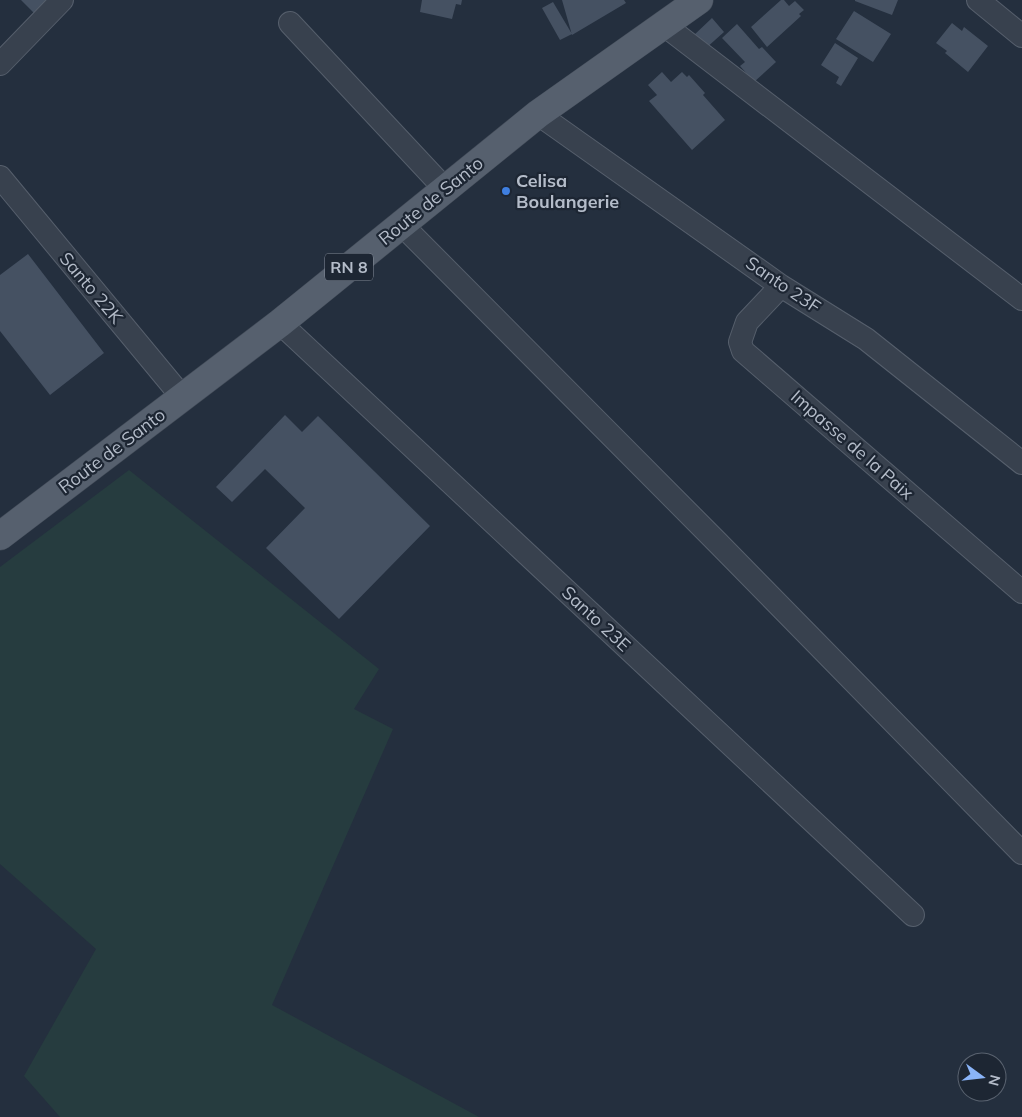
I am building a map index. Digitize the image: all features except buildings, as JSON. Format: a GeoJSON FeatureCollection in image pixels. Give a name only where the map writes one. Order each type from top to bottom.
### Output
{"type":"FeatureCollection","features":[{"type":"Feature","properties":{"kind":"main road","name":"Route de Santo"},"geometry":{"type":"LineString","coordinates":[[0,536],[280,323],[538,114],[699,0]]}},
{"type":"Feature","properties":{"kind":"street"},"geometry":{"type":"LineString","coordinates":[[0,64],[62,0]]}},
{"type":"Feature","properties":{"kind":"street"},"geometry":{"type":"LineString","coordinates":[[978,0],[1022,36]]}},
{"type":"Feature","properties":{"kind":"street"},"geometry":{"type":"LineString","coordinates":[[290,23],[446,190]]}},
{"type":"Feature","properties":{"kind":"street"},"geometry":{"type":"LineString","coordinates":[[664,24],[1022,299]]}},
{"type":"Feature","properties":{"kind":"street","name":"Santo 23F"},"geometry":{"type":"LineString","coordinates":[[538,114],[781,286],[866,339],[1022,463]]}},
{"type":"Feature","properties":{"kind":"street","name":"Santo 22K"},"geometry":{"type":"LineString","coordinates":[[0,177],[183,398]]}},
{"type":"Feature","properties":{"kind":"street"},"geometry":{"type":"LineString","coordinates":[[402,225],[1022,853]]}},
{"type":"Feature","properties":{"kind":"street","name":"Impasse de la Paix"},"geometry":{"type":"LineString","coordinates":[[781,286],[747,322],[740,342],[743,351],[1022,592]]}},
{"type":"Feature","properties":{"kind":"street","name":"Santo 23E"},"geometry":{"type":"LineString","coordinates":[[280,323],[913,915]]}},
{"type":"Feature","properties":{"kind":"green space"},"geometry":{"type":"Polygon","coordinates":[[[129,470],[379,669],[354,709],[393,729],[272,1005],[479,1117],[60,1117],[24,1076],[96,949],[0,864],[0,567],[129,470]]]}},
{"type":"Feature","properties":{"kind":"place","name":"Celisa Boulangerie"},"geometry":{"type":"Point","coordinates":[506,191]}}]}
